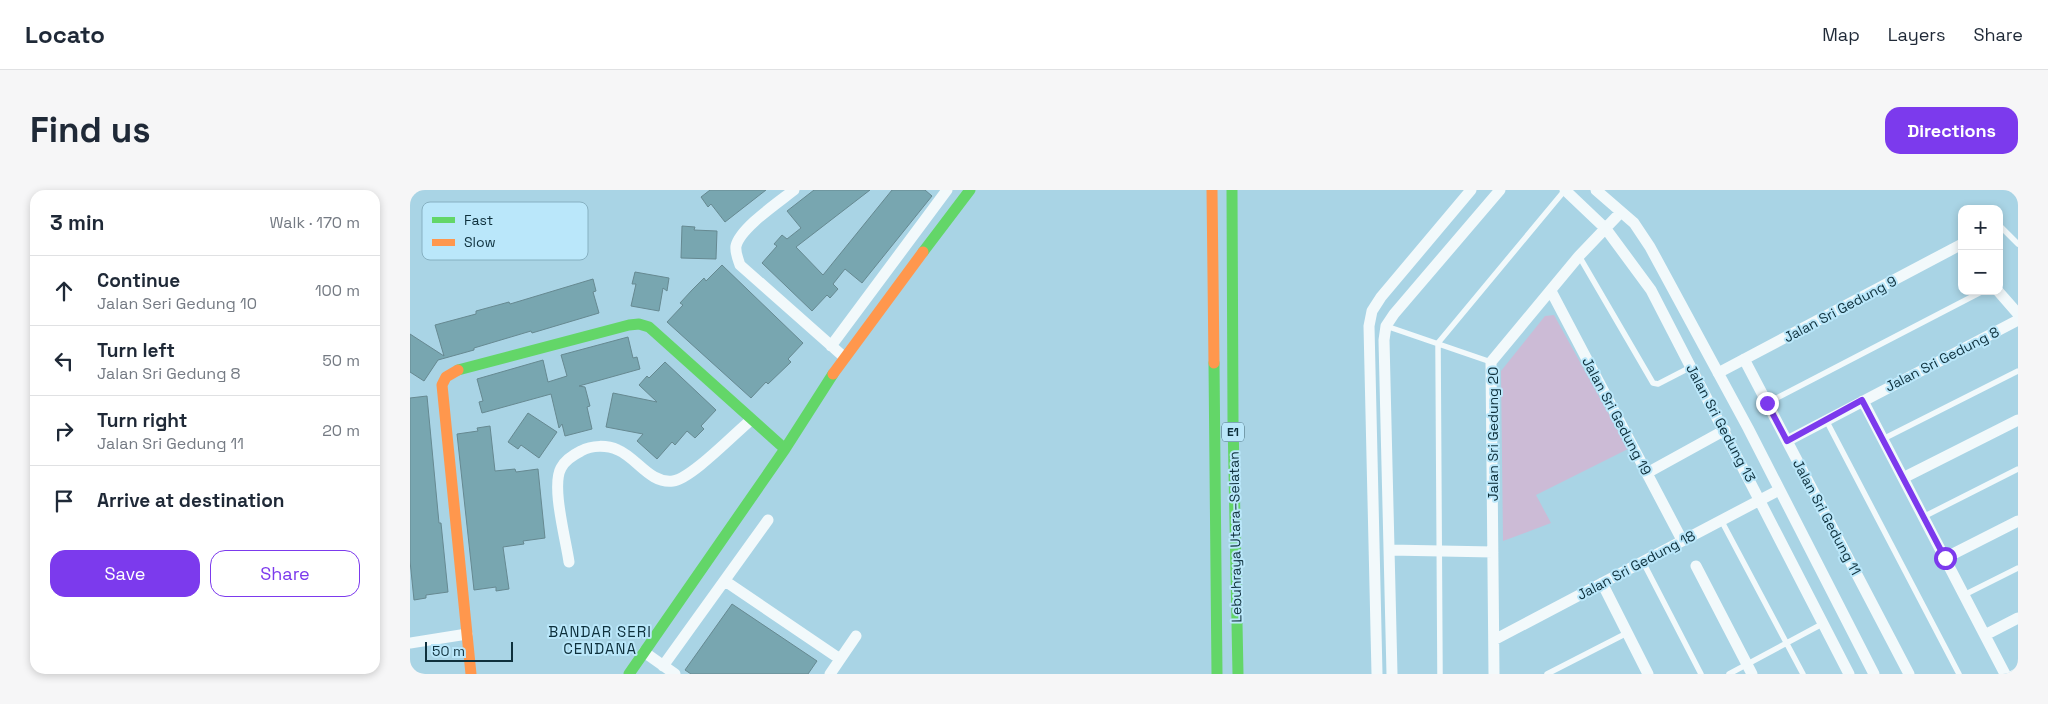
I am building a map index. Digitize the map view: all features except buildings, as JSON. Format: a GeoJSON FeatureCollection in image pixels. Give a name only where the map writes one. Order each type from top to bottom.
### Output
{"type":"FeatureCollection","features":[{"type":"Feature","properties":{"kind":"main road"},"geometry":{"type":"LineString","coordinates":[[629,674],[785,448],[844,357],[970,190]]}},
{"type":"Feature","properties":{"kind":"main road","name":"Lebuhraya Utara–Selatan"},"geometry":{"type":"LineString","coordinates":[[1212,190],[1217,674]]}},
{"type":"Feature","properties":{"kind":"main road","name":"Lebuhraya Utara–Selatan"},"geometry":{"type":"LineString","coordinates":[[1232,190],[1233,420],[1238,674]]}},
{"type":"Feature","properties":{"kind":"main road"},"geometry":{"type":"LineString","coordinates":[[471,674],[442,385],[446,377],[454,372],[629,325],[639,324],[649,327],[751,420],[785,448]]}},
{"type":"Feature","properties":{"kind":"street"},"geometry":{"type":"LineString","coordinates":[[794,190],[743,232],[736,248],[737,257],[740,265],[844,357]]}},
{"type":"Feature","properties":{"kind":"street"},"geometry":{"type":"LineString","coordinates":[[831,346],[948,190]]}},
{"type":"Feature","properties":{"kind":"street"},"geometry":{"type":"LineString","coordinates":[[1377,674],[1369,326],[1372,311],[1380,296],[1471,190]]}},
{"type":"Feature","properties":{"kind":"street"},"geometry":{"type":"LineString","coordinates":[[1392,674],[1384,340],[1386,326],[1394,314],[1500,190]]}},
{"type":"Feature","properties":{"kind":"street","name":"Jalan Sri Gedung 13"},"geometry":{"type":"LineString","coordinates":[[1565,190],[1606,229],[1651,290],[1725,430],[1849,674]]}},
{"type":"Feature","properties":{"kind":"street","name":"Jalan Sri Gedung 13"},"geometry":{"type":"LineString","coordinates":[[1596,190],[1634,223],[1643,235],[1718,373],[1874,674]]}},
{"type":"Feature","properties":{"kind":"street","name":"Jalan Sri Gedung 20"},"geometry":{"type":"LineString","coordinates":[[1494,674],[1491,362],[1579,256],[1621,212]]}},
{"type":"Feature","properties":{"kind":"street","name":"Jalan Sri Gedung 9"},"geometry":{"type":"LineString","coordinates":[[1718,373],[1958,248]]}},
{"type":"Feature","properties":{"kind":"street","name":"Jalan Sri Gedung 19"},"geometry":{"type":"LineString","coordinates":[[1551,291],[1682,540]]}},
{"type":"Feature","properties":{"kind":"street"},"geometry":{"type":"LineString","coordinates":[[2001,295],[2018,314]]}},
{"type":"Feature","properties":{"kind":"street","name":"Jalan Sri Gedung 8"},"geometry":{"type":"LineString","coordinates":[[1787,441],[1862,400],[2018,320]]}},
{"type":"Feature","properties":{"kind":"street","name":"Jalan Sri Gedung 11"},"geometry":{"type":"LineString","coordinates":[[1744,359],[1909,674]]}},
{"type":"Feature","properties":{"kind":"street"},"geometry":{"type":"LineString","coordinates":[[1862,400],[2005,674]]}},
{"type":"Feature","properties":{"kind":"street"},"geometry":{"type":"LineString","coordinates":[[569,562],[558,494],[558,480],[561,467],[571,456],[586,448],[603,446],[619,450],[662,480],[674,481],[688,475],[751,420]]}},
{"type":"Feature","properties":{"kind":"street"},"geometry":{"type":"LineString","coordinates":[[1903,478],[2018,420]]}},
{"type":"Feature","properties":{"kind":"street"},"geometry":{"type":"LineString","coordinates":[[1647,473],[1725,430]]}},
{"type":"Feature","properties":{"kind":"street","name":"Jalan Sri Gedung 18"},"geometry":{"type":"LineString","coordinates":[[1494,640],[1779,490]]}},
{"type":"Feature","properties":{"kind":"street"},"geometry":{"type":"LineString","coordinates":[[663,666],[768,520]]}},
{"type":"Feature","properties":{"kind":"street"},"geometry":{"type":"LineString","coordinates":[[1945,558],[2018,521]]}},
{"type":"Feature","properties":{"kind":"street"},"geometry":{"type":"LineString","coordinates":[[1390,550],[1493,552]]}},
{"type":"Feature","properties":{"kind":"street"},"geometry":{"type":"LineString","coordinates":[[1696,566],[1750,669]]}},
{"type":"Feature","properties":{"kind":"street"},"geometry":{"type":"LineString","coordinates":[[725,581],[840,659]]}},
{"type":"Feature","properties":{"kind":"street"},"geometry":{"type":"LineString","coordinates":[[1602,583],[1648,674]]}},
{"type":"Feature","properties":{"kind":"street"},"geometry":{"type":"LineString","coordinates":[[1985,635],[2018,618]]}},
{"type":"Feature","properties":{"kind":"street"},"geometry":{"type":"LineString","coordinates":[[410,643],[467,634]]}},
{"type":"Feature","properties":{"kind":"street"},"geometry":{"type":"LineString","coordinates":[[830,674],[856,636]]}},
{"type":"Feature","properties":{"kind":"street"},"geometry":{"type":"LineString","coordinates":[[644,652],[674,674]]}},
{"type":"Feature","properties":{"kind":"lane"},"geometry":{"type":"LineString","coordinates":[[1440,674],[1438,343],[1565,190]]}},
{"type":"Feature","properties":{"kind":"lane"},"geometry":{"type":"LineString","coordinates":[[2003,229],[2018,244]]}},
{"type":"Feature","properties":{"kind":"lane"},"geometry":{"type":"LineString","coordinates":[[1579,256],[1652,383],[1658,384],[1691,367]]}},
{"type":"Feature","properties":{"kind":"lane"},"geometry":{"type":"LineString","coordinates":[[1767,403],[1975,295]]}},
{"type":"Feature","properties":{"kind":"lane"},"geometry":{"type":"LineString","coordinates":[[1386,326],[1491,362]]}},
{"type":"Feature","properties":{"kind":"lane"},"geometry":{"type":"LineString","coordinates":[[1882,439],[2018,370]]}},
{"type":"Feature","properties":{"kind":"lane"},"geometry":{"type":"LineString","coordinates":[[1826,420],[1959,674]]}},
{"type":"Feature","properties":{"kind":"lane"},"geometry":{"type":"LineString","coordinates":[[1924,517],[2018,469]]}},
{"type":"Feature","properties":{"kind":"lane"},"geometry":{"type":"LineString","coordinates":[[1721,520],[1803,674]]}},
{"type":"Feature","properties":{"kind":"lane"},"geometry":{"type":"LineString","coordinates":[[1642,562],[1701,674]]}},
{"type":"Feature","properties":{"kind":"lane"},"geometry":{"type":"LineString","coordinates":[[1964,595],[2018,568]]}},
{"type":"Feature","properties":{"kind":"lane"},"geometry":{"type":"LineString","coordinates":[[1729,674],[1750,669],[1787,643],[1824,623]]}},
{"type":"Feature","properties":{"kind":"lane"},"geometry":{"type":"LineString","coordinates":[[1548,674],[1627,633]]}},
{"type":"Feature","properties":{"kind":"lane"},"geometry":{"type":"LineString","coordinates":[[2011,674],[2018,670]]}},
{"type":"Feature","properties":{"kind":"shaded area"},"geometry":{"type":"Polygon","coordinates":[[[1554,315],[1628,449],[1536,495],[1551,523],[1503,541],[1501,371],[1545,316],[1554,315]]]}},
{"type":"Feature","properties":{"kind":"traffic: fast"},"geometry":{"type":"LineString","coordinates":[[923,252],[970,190]]}},
{"type":"Feature","properties":{"kind":"traffic: fast"},"geometry":{"type":"LineString","coordinates":[[1232,190],[1233,420],[1238,674]]}},
{"type":"Feature","properties":{"kind":"traffic: fast"},"geometry":{"type":"LineString","coordinates":[[458,370],[639,324],[649,327],[785,449]]}},
{"type":"Feature","properties":{"kind":"traffic: fast"},"geometry":{"type":"LineString","coordinates":[[1214,363],[1217,674]]}},
{"type":"Feature","properties":{"kind":"traffic: fast"},"geometry":{"type":"LineString","coordinates":[[629,674],[785,449],[833,374]]}},
{"type":"Feature","properties":{"kind":"traffic: slow"},"geometry":{"type":"LineString","coordinates":[[1212,190],[1214,363]]}},
{"type":"Feature","properties":{"kind":"traffic: slow"},"geometry":{"type":"LineString","coordinates":[[833,374],[923,252]]}},
{"type":"Feature","properties":{"kind":"traffic: slow"},"geometry":{"type":"LineString","coordinates":[[458,370],[446,377],[442,385],[471,674]]}},
{"type":"Feature","properties":{"kind":"district","name":"BANDAR SERI CENDANA"},"geometry":{"type":"Point","coordinates":[600,640]}},
{"type":"Feature","properties":{"kind":"route"},"geometry":{"type":"LineString","coordinates":[[1767,403],[1787,441],[1862,400],[1945,558]]}}]}
